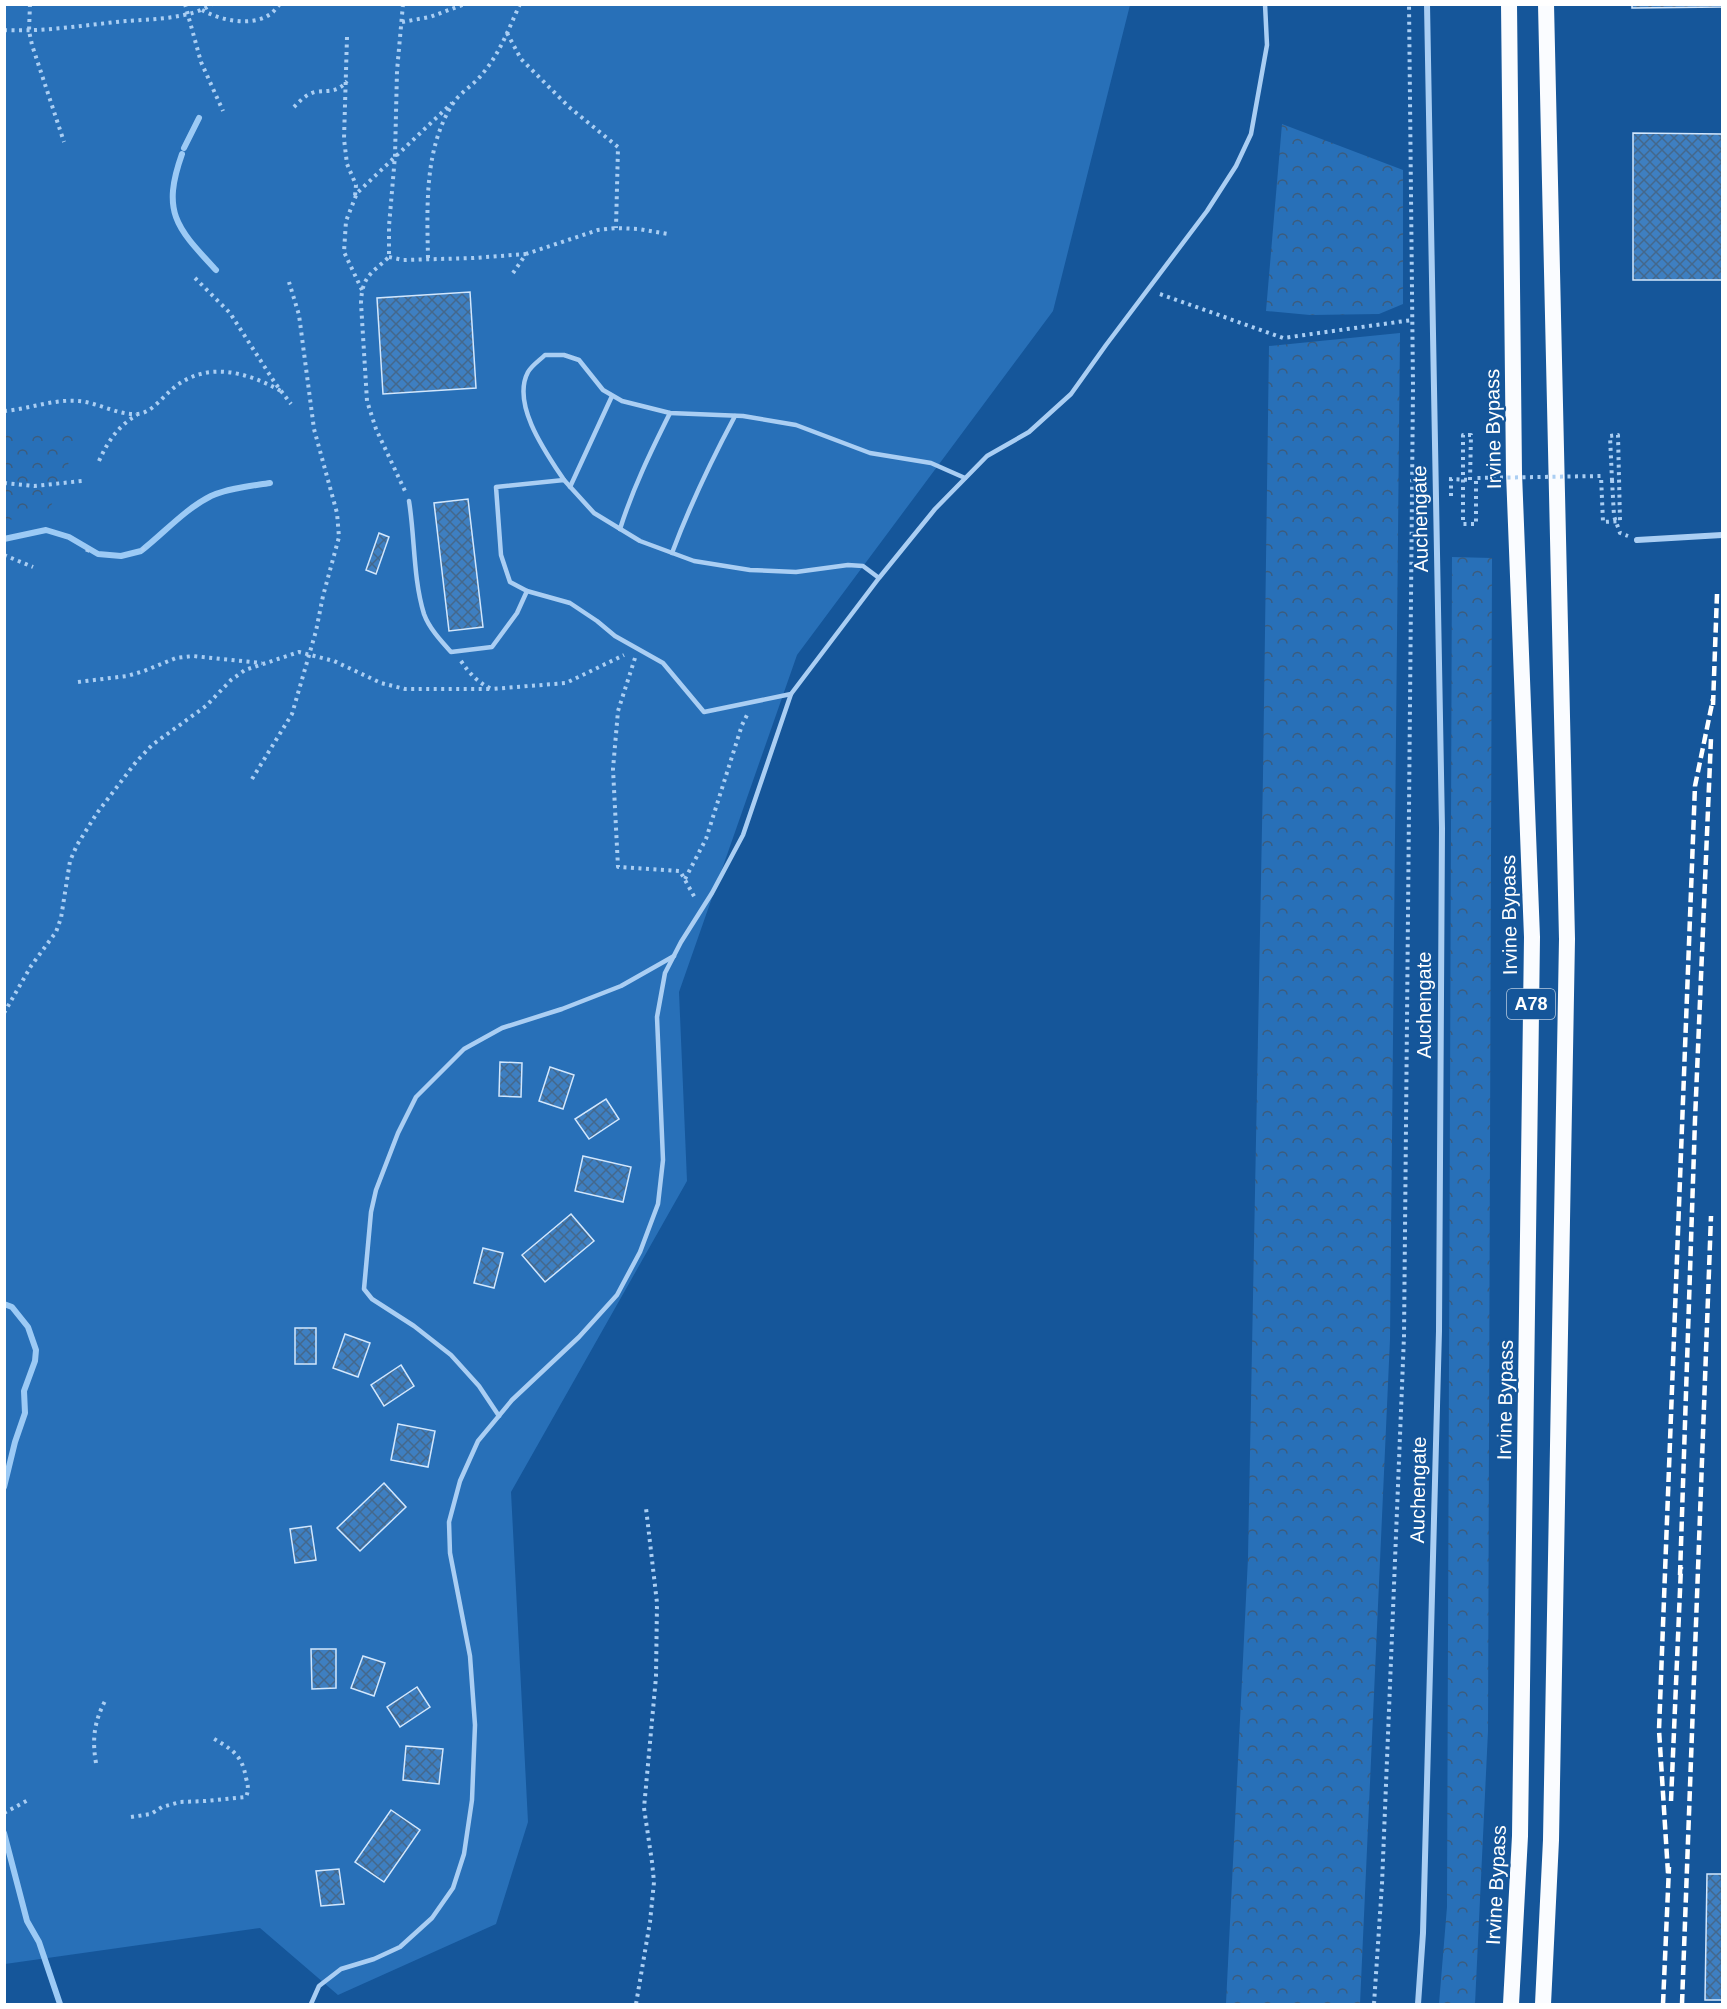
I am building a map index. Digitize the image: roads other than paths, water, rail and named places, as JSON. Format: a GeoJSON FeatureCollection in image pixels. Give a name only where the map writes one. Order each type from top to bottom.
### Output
{"type":"FeatureCollection","features":[{"type":"Feature","properties":{"kind":"highway","name":"Irvine Bypass"},"geometry":{"type":"LineString","coordinates":[[1509,4],[1514,473],[1532,937],[1520,1836],[1511,2004]]}},
{"type":"Feature","properties":{"kind":"highway","name":"A78"},"geometry":{"type":"LineString","coordinates":[[1543,2004],[1551,1828],[1567,939],[1546,4]]}},
{"type":"Feature","properties":{"kind":"street","name":"Auchengate"},"geometry":{"type":"LineString","coordinates":[[1418,2004],[1424,1933],[1439,1319],[1442,828],[1427,4]]}},
{"type":"Feature","properties":{"kind":"street"},"geometry":{"type":"LineString","coordinates":[[1637,540],[1722,535]]}},
{"type":"Feature","properties":{"kind":"lane"},"geometry":{"type":"LineString","coordinates":[[311,2004],[319,1986],[341,1969],[374,1959],[400,1947],[432,1918],[453,1888],[464,1854],[472,1800],[475,1725],[470,1656],[450,1553],[449,1522],[460,1481],[478,1441],[512,1400],[579,1337],[616,1295],[640,1252],[658,1204],[663,1160],[657,1017],[665,974],[743,835],[791,694],[879,578],[935,509],[987,456],[1029,432],[1071,394],[1208,211],[1236,166],[1251,134],[1267,45],[1265,4]]}},
{"type":"Feature","properties":{"kind":"lane"},"geometry":{"type":"LineString","coordinates":[[879,578],[863,566],[848,565],[796,572],[750,570],[694,561],[640,541],[594,513],[564,480],[542,447],[527,412],[522,391],[528,371],[545,355],[564,355],[579,360],[603,390],[622,401],[670,413],[735,416],[796,425],[870,453],[931,463],[965,478]]}},
{"type":"Feature","properties":{"kind":"lane"},"geometry":{"type":"LineString","coordinates":[[570,487],[612,396]]}},
{"type":"Feature","properties":{"kind":"lane"},"geometry":{"type":"LineString","coordinates":[[620,529],[629,500],[670,413]]}},
{"type":"Feature","properties":{"kind":"lane"},"geometry":{"type":"LineString","coordinates":[[672,553],[697,490],[735,416]]}},
{"type":"Feature","properties":{"kind":"lane"},"geometry":{"type":"LineString","coordinates":[[564,480],[496,487],[501,555],[510,582],[527,591],[570,603],[615,636],[663,663],[704,712],[791,694]]}},
{"type":"Feature","properties":{"kind":"lane"},"geometry":{"type":"LineString","coordinates":[[409,501],[418,587],[424,615],[440,641],[452,652],[492,647],[517,613],[527,591]]}},
{"type":"Feature","properties":{"kind":"lane"},"geometry":{"type":"LineString","coordinates":[[499,1416],[479,1386],[451,1355],[414,1326],[372,1299],[364,1289],[371,1212],[376,1190],[387,1161],[416,1097],[464,1049],[502,1028],[562,1009],[621,986],[674,956]]}},
{"type":"Feature","properties":{"kind":"waterway"},"geometry":{"type":"LineString","coordinates":[[184,148],[199,118]]}},
{"type":"Feature","properties":{"kind":"waterway"},"geometry":{"type":"LineString","coordinates":[[182,154],[173,191],[176,218],[191,242],[216,270]]}},
{"type":"Feature","properties":{"kind":"waterway"},"geometry":{"type":"LineString","coordinates":[[4,539],[46,530],[69,537],[98,554],[121,556],[141,551],[183,514],[211,496],[233,489],[270,483]]}},
{"type":"Feature","properties":{"kind":"waterway"},"geometry":{"type":"LineString","coordinates":[[4,1304],[12,1307],[28,1327],[36,1350],[35,1361],[24,1391],[25,1413],[4,1487]]}},
{"type":"Feature","properties":{"kind":"waterway"},"geometry":{"type":"LineString","coordinates":[[4,1833],[27,1921],[39,1942],[60,2004]]}},
{"type":"Feature","properties":{"kind":"railway"},"geometry":{"type":"LineString","coordinates":[[1713,705],[1717,594]]}},
{"type":"Feature","properties":{"kind":"railway"},"geometry":{"type":"LineString","coordinates":[[1668,1873],[1659,1730],[1695,786],[1713,699]]}},
{"type":"Feature","properties":{"kind":"railway"},"geometry":{"type":"LineString","coordinates":[[1680,1575],[1695,1120],[1711,738]]}},
{"type":"Feature","properties":{"kind":"railway"},"geometry":{"type":"LineString","coordinates":[[1682,2004],[1711,1216]]}},
{"type":"Feature","properties":{"kind":"railway"},"geometry":{"type":"LineString","coordinates":[[1671,1801],[1681,1567]]}},
{"type":"Feature","properties":{"kind":"railway"},"geometry":{"type":"LineString","coordinates":[[1663,2004],[1669,1867]]}}]}
